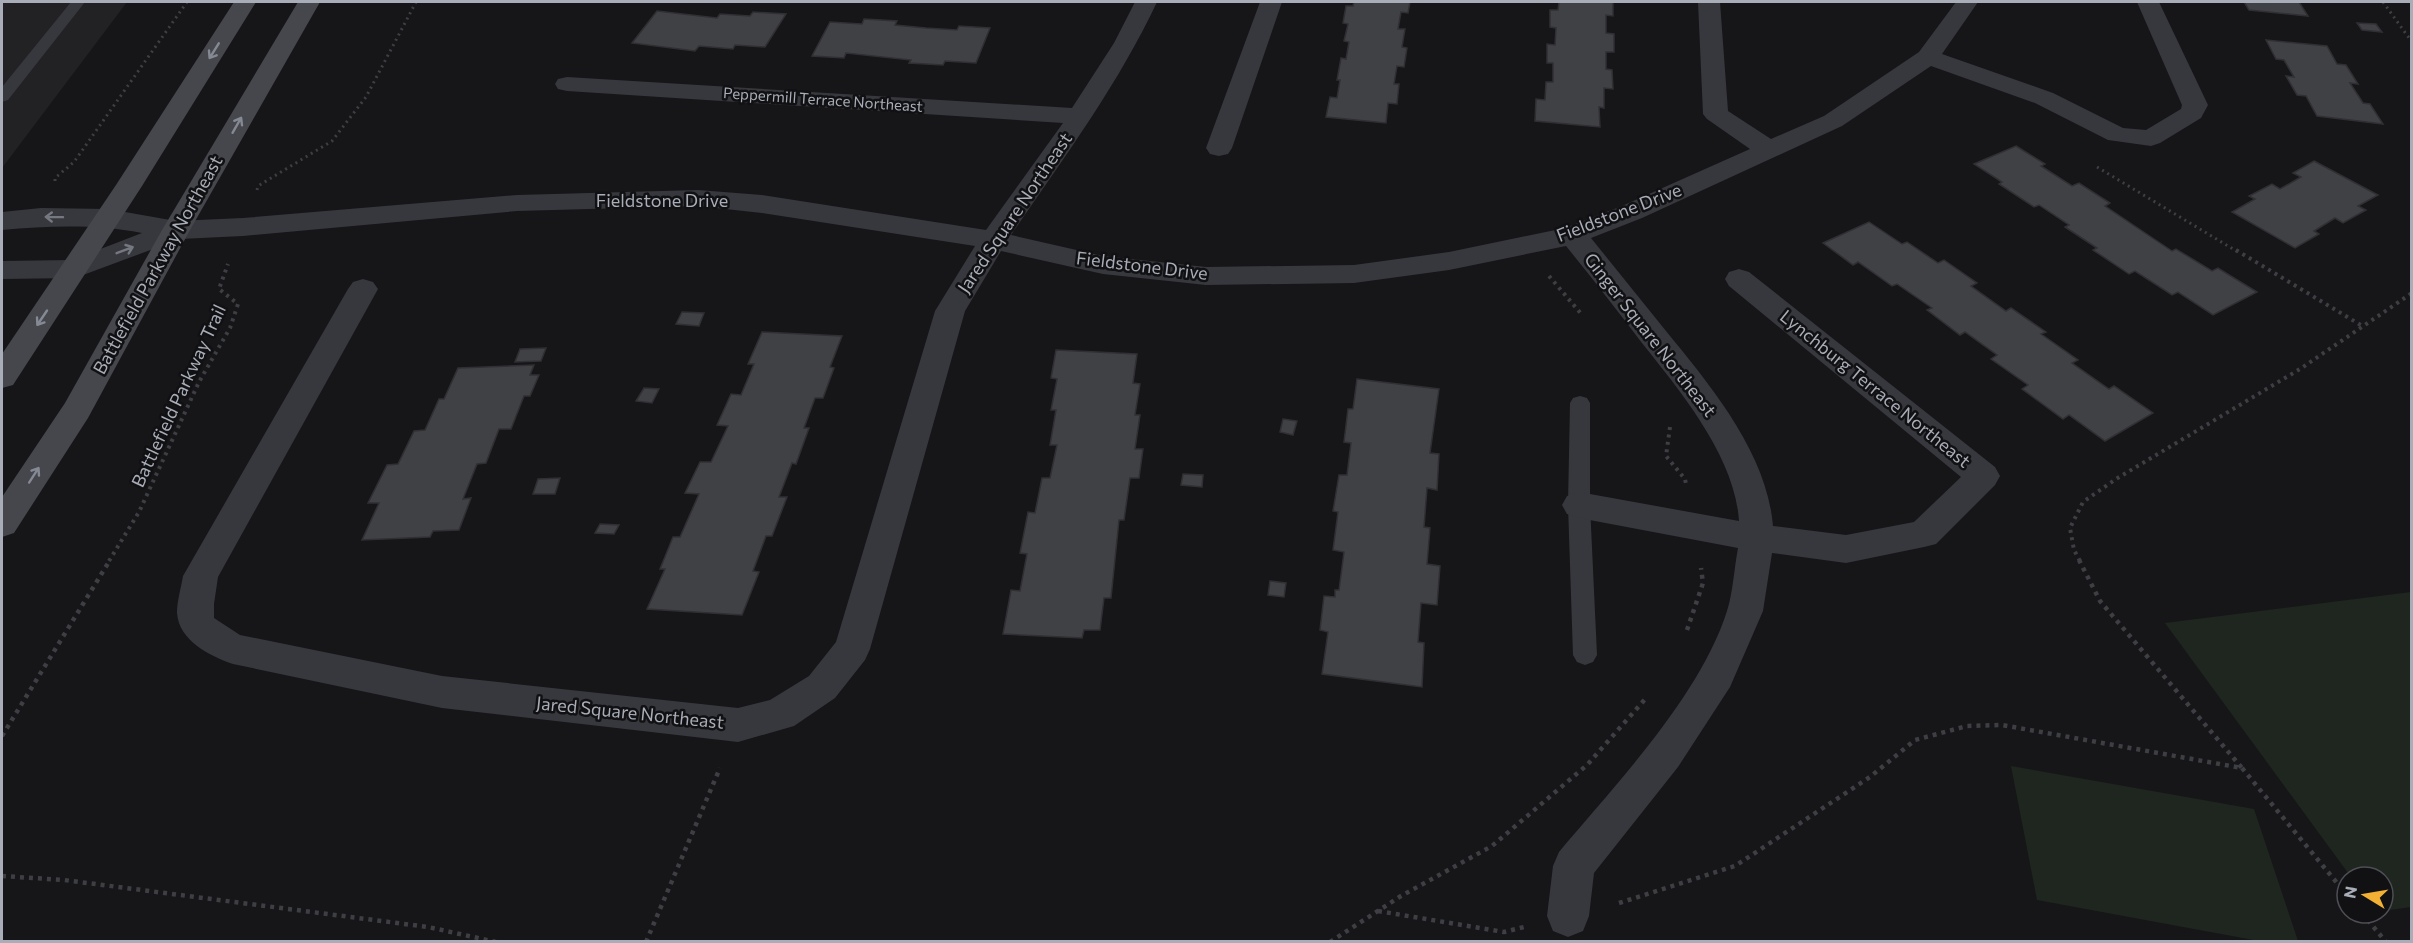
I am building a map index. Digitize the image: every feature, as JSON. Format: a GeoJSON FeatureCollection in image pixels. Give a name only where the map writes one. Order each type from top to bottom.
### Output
{"type":"FeatureCollection","features":[{"type":"Feature","properties":{"kind":"main road"},"geometry":{"type":"LineString","coordinates":[[2,377],[75,269],[246,2]]}},
{"type":"Feature","properties":{"kind":"main road","name":"Battlefield Parkway Northeast"},"geometry":{"type":"LineString","coordinates":[[2,524],[76,410],[176,230],[309,2]]}},
{"type":"Feature","properties":{"kind":"street","name":"Jared Square Northeast"},"geometry":{"type":"LineString","coordinates":[[363,289],[201,576],[193,611],[203,633],[233,649],[442,692],[738,724],[780,714],[822,687],[852,649],[951,311],[993,240],[1080,116],[1126,43],[1146,2]]}},
{"type":"Feature","properties":{"kind":"street"},"geometry":{"type":"LineString","coordinates":[[1219,148],[1271,2]]}},
{"type":"Feature","properties":{"kind":"street"},"geometry":{"type":"LineString","coordinates":[[1709,2],[1716,114],[1770,150]]}},
{"type":"Feature","properties":{"kind":"street","name":"Fieldstone Drive"},"geometry":{"type":"LineString","coordinates":[[176,230],[243,227],[517,203],[698,198],[762,204],[993,240],[1103,265],[1206,276],[1354,274],[1449,261],[1573,235],[1632,212],[1833,121],[1928,57],[1967,2]]}},
{"type":"Feature","properties":{"kind":"street"},"geometry":{"type":"LineString","coordinates":[[1928,57],[2044,98],[2117,135],[2151,138],[2192,113],[2195,105],[2148,2]]}},
{"type":"Feature","properties":{"kind":"street","name":"Peppermill Terrace Northeast"},"geometry":{"type":"LineString","coordinates":[[567,84],[1080,116]]}},
{"type":"Feature","properties":{"kind":"street"},"geometry":{"type":"LineString","coordinates":[[2,221],[41,217],[108,218],[176,230]]}},
{"type":"Feature","properties":{"kind":"street"},"geometry":{"type":"LineString","coordinates":[[2,270],[75,269],[176,230]]}},
{"type":"Feature","properties":{"kind":"street","name":"Ginger Square Northeast"},"geometry":{"type":"LineString","coordinates":[[1568,916],[1574,866],[1664,755],[1718,676],[1745,611],[1757,538],[1755,509],[1738,460],[1707,403],[1573,235]]}},
{"type":"Feature","properties":{"kind":"street","name":"Lynchburg Terrace Northeast"},"geometry":{"type":"LineString","coordinates":[[1739,279],[1983,476],[1924,534],[1846,549],[1757,538]]}},
{"type":"Feature","properties":{"kind":"street"},"geometry":{"type":"LineString","coordinates":[[1580,505],[1757,538]]}},
{"type":"Feature","properties":{"kind":"lane"},"geometry":{"type":"LineString","coordinates":[[2,97],[78,2]]}},
{"type":"Feature","properties":{"kind":"lane"},"geometry":{"type":"LineString","coordinates":[[1580,403],[1580,505],[1585,655]]}},
{"type":"Feature","properties":{"kind":"path"},"geometry":{"type":"LineString","coordinates":[[54,186],[55,178],[74,162],[187,2]]}},
{"type":"Feature","properties":{"kind":"path","name":"Battlefield Parkway Trail"},"geometry":{"type":"LineString","coordinates":[[2,736],[140,512],[199,382],[230,328],[238,304],[219,289],[258,186],[332,141],[366,97],[416,2]]}},
{"type":"Feature","properties":{"kind":"path"},"geometry":{"type":"LineString","coordinates":[[2383,2],[2412,42]]}},
{"type":"Feature","properties":{"kind":"path"},"geometry":{"type":"LineString","coordinates":[[2092,164],[2364,327]]}},
{"type":"Feature","properties":{"kind":"path"},"geometry":{"type":"LineString","coordinates":[[2335,880],[2100,601],[2074,550],[2070,528],[2083,502],[2116,479],[2300,369],[2412,293]]}},
{"type":"Feature","properties":{"kind":"path"},"geometry":{"type":"LineString","coordinates":[[646,942],[738,724]]}},
{"type":"Feature","properties":{"kind":"path"},"geometry":{"type":"LineString","coordinates":[[1377,911],[1504,932],[1568,916],[1735,866],[1870,777],[1915,740],[1967,726],[2002,726],[2242,768]]}},
{"type":"Feature","properties":{"kind":"path"},"geometry":{"type":"LineString","coordinates":[[2,876],[64,879],[405,924],[496,942]]}},
{"type":"Feature","properties":{"kind":"path"},"geometry":{"type":"LineString","coordinates":[[2372,925],[2386,942]]}},
{"type":"Feature","properties":{"kind":"shaded area"},"geometry":{"type":"Polygon","coordinates":[[[2,2],[127,2],[2,168],[2,2]]]}},
{"type":"Feature","properties":{"kind":"shaded area"},"geometry":{"type":"Polygon","coordinates":[[[2411,592],[2411,907],[2395,909],[2395,865],[2342,865],[2165,623],[2411,592]]]}},
{"type":"Feature","properties":{"kind":"shaded area"},"geometry":{"type":"Polygon","coordinates":[[[2011,766],[2254,809],[2298,941],[2259,941],[2037,900],[2011,766]]]}},
{"type":"Feature","properties":{"kind":"building"},"geometry":{"type":"Polygon","coordinates":[[[1354,2],[1410,2],[1408,13],[1401,12],[1398,29],[1405,29],[1402,47],[1407,48],[1404,67],[1397,66],[1394,84],[1399,84],[1397,104],[1388,103],[1386,123],[1326,117],[1330,97],[1337,98],[1341,58],[1346,59],[1349,42],[1344,41],[1348,24],[1343,23],[1346,6],[1353,6],[1354,2]]]}},
{"type":"Feature","properties":{"kind":"building"},"geometry":{"type":"Polygon","coordinates":[[[1559,2],[1613,2],[1613,16],[1606,15],[1606,33],[1614,34],[1614,52],[1606,52],[1606,69],[1612,70],[1613,89],[1604,88],[1604,108],[1599,107],[1600,127],[1535,121],[1536,99],[1545,100],[1546,82],[1553,82],[1553,63],[1547,63],[1547,44],[1555,45],[1556,28],[1550,27],[1550,10],[1558,10],[1559,2]]]}},
{"type":"Feature","properties":{"kind":"building"},"geometry":{"type":"Polygon","coordinates":[[[2244,2],[2299,2],[2308,16],[2249,10],[2244,2]]]}},
{"type":"Feature","properties":{"kind":"building"},"geometry":{"type":"Polygon","coordinates":[[[657,11],[717,18],[720,14],[750,16],[753,12],[786,14],[765,47],[735,45],[733,49],[699,46],[695,51],[632,43],[657,11]]]}},
{"type":"Feature","properties":{"kind":"building"},"geometry":{"type":"Polygon","coordinates":[[[864,19],[897,21],[895,25],[926,28],[957,30],[959,26],[990,28],[976,63],[945,61],[943,65],[909,63],[911,60],[846,53],[844,58],[812,56],[830,22],[862,24],[864,19]]]}},
{"type":"Feature","properties":{"kind":"building"},"geometry":{"type":"Polygon","coordinates":[[[2357,23],[2376,24],[2382,32],[2362,30],[2357,23]]]}},
{"type":"Feature","properties":{"kind":"building"},"geometry":{"type":"Polygon","coordinates":[[[2266,40],[2327,46],[2337,64],[2346,65],[2358,84],[2350,83],[2363,103],[2370,104],[2383,124],[2317,116],[2306,96],[2297,95],[2286,76],[2294,77],[2284,60],[2276,59],[2266,40]]]}},
{"type":"Feature","properties":{"kind":"building"},"geometry":{"type":"Polygon","coordinates":[[[2016,146],[2045,164],[2041,166],[2072,186],[2079,183],[2110,203],[2105,206],[2172,251],[2176,249],[2212,271],[2218,268],[2257,292],[2213,315],[2178,292],[2172,295],[2135,271],[2129,274],[2093,250],[2097,248],[2065,227],[2069,225],[2039,205],[2034,207],[1974,164],[2016,146]]]}},
{"type":"Feature","properties":{"kind":"building"},"geometry":{"type":"Polygon","coordinates":[[[2314,161],[2378,195],[2358,206],[2366,210],[2343,223],[2335,218],[2314,231],[2319,234],[2295,248],[2232,212],[2255,199],[2249,196],[2272,184],[2280,189],[2301,177],[2293,173],[2314,161]]]}},
{"type":"Feature","properties":{"kind":"building"},"geometry":{"type":"Polygon","coordinates":[[[1869,222],[1902,244],[1907,242],[1938,263],[1944,260],[1977,283],[1971,286],[2006,311],[2011,308],[2046,332],[2041,334],[2078,360],[2072,363],[2109,389],[2114,386],[2153,413],[2105,441],[2069,415],[2063,419],[2022,389],[2028,385],[1991,359],[1997,355],[1965,332],[1960,335],[1927,310],[1932,308],[1897,284],[1892,286],[1858,262],[1853,265],[1823,243],[1869,222]]]}},
{"type":"Feature","properties":{"kind":"building"},"geometry":{"type":"Polygon","coordinates":[[[682,312],[704,313],[699,326],[676,324],[682,312]]]}},
{"type":"Feature","properties":{"kind":"building"},"geometry":{"type":"Polygon","coordinates":[[[762,332],[842,336],[830,367],[834,368],[823,398],[815,398],[804,428],[809,428],[796,464],[792,463],[779,497],[787,497],[772,536],[766,536],[753,571],[759,572],[742,615],[647,609],[665,569],[660,569],[673,537],[680,537],[699,494],[685,493],[700,462],[711,462],[728,426],[717,425],[731,394],[741,395],[754,364],[748,364],[762,332]]]}},
{"type":"Feature","properties":{"kind":"building"},"geometry":{"type":"Polygon","coordinates":[[[546,348],[541,361],[515,362],[520,349],[546,348]]]}},
{"type":"Feature","properties":{"kind":"building"},"geometry":{"type":"Polygon","coordinates":[[[1056,350],[1137,354],[1133,383],[1140,384],[1135,415],[1140,415],[1135,449],[1143,449],[1139,478],[1130,478],[1124,520],[1119,520],[1111,598],[1104,598],[1100,630],[1084,630],[1082,638],[1003,634],[1011,590],[1020,591],[1027,554],[1020,553],[1028,512],[1035,513],[1042,478],[1050,478],[1057,445],[1050,445],[1056,410],[1051,410],[1057,379],[1051,378],[1056,350]]]}},
{"type":"Feature","properties":{"kind":"building"},"geometry":{"type":"Polygon","coordinates":[[[534,365],[530,375],[539,375],[530,396],[524,396],[511,429],[499,429],[486,463],[477,464],[463,499],[471,498],[459,530],[433,531],[430,537],[362,540],[379,503],[368,503],[387,465],[398,464],[414,431],[425,430],[439,399],[444,399],[458,368],[534,365]]]}},
{"type":"Feature","properties":{"kind":"building"},"geometry":{"type":"Polygon","coordinates":[[[1357,379],[1439,389],[1430,453],[1439,454],[1437,490],[1427,488],[1424,527],[1430,528],[1427,564],[1440,566],[1437,605],[1421,603],[1418,642],[1424,643],[1422,687],[1322,674],[1328,632],[1320,630],[1324,596],[1335,597],[1335,590],[1339,590],[1344,552],[1333,550],[1338,512],[1333,511],[1339,475],[1347,475],[1351,443],[1344,442],[1348,409],[1353,409],[1357,379]]]}},
{"type":"Feature","properties":{"kind":"building"},"geometry":{"type":"Polygon","coordinates":[[[644,388],[659,389],[652,403],[636,401],[644,388]]]}},
{"type":"Feature","properties":{"kind":"building"},"geometry":{"type":"Polygon","coordinates":[[[1283,419],[1297,421],[1293,435],[1280,432],[1283,419]]]}},
{"type":"Feature","properties":{"kind":"building"},"geometry":{"type":"Polygon","coordinates":[[[1183,474],[1203,475],[1202,487],[1181,485],[1183,474]]]}},
{"type":"Feature","properties":{"kind":"building"},"geometry":{"type":"Polygon","coordinates":[[[560,478],[555,494],[533,494],[538,479],[560,478]]]}},
{"type":"Feature","properties":{"kind":"building"},"geometry":{"type":"Polygon","coordinates":[[[600,524],[619,525],[614,534],[595,533],[600,524]]]}},
{"type":"Feature","properties":{"kind":"building"},"geometry":{"type":"Polygon","coordinates":[[[1270,581],[1286,583],[1284,597],[1268,595],[1270,581]]]}}]}
